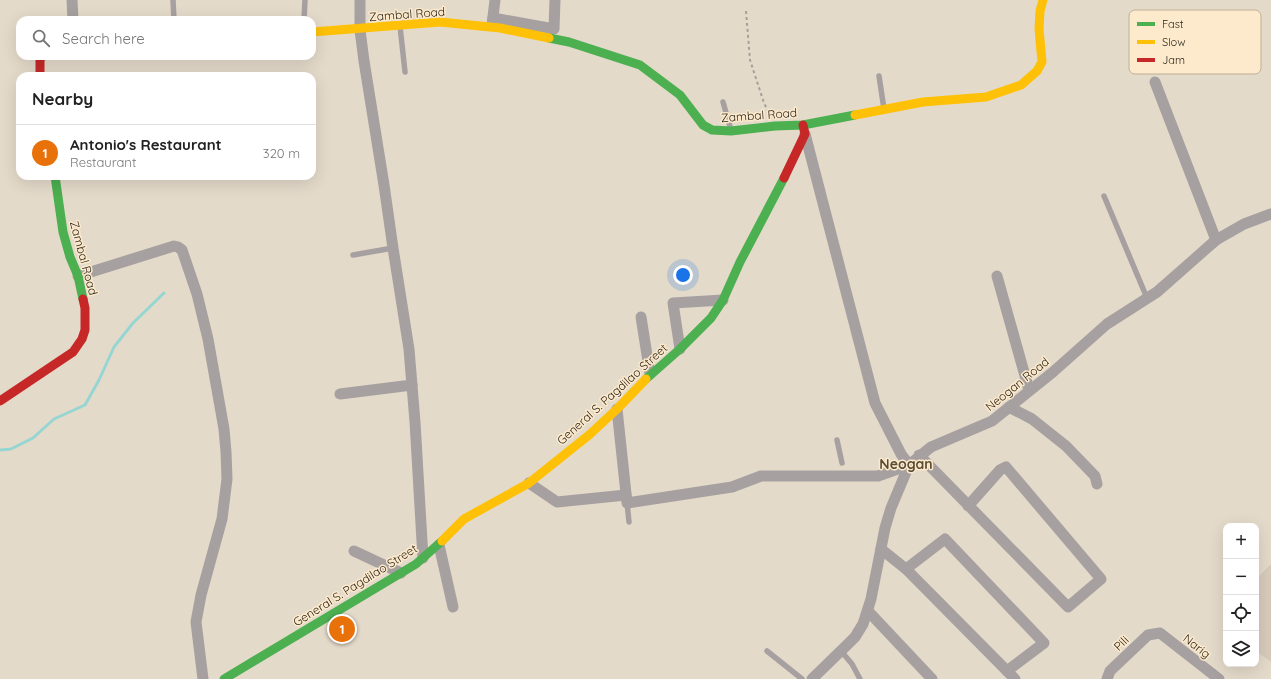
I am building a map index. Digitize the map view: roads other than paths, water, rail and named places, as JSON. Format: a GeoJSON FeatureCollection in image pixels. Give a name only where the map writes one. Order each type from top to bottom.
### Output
{"type":"FeatureCollection","features":[{"type":"Feature","properties":{"kind":"street"},"geometry":{"type":"LineString","coordinates":[[72,0],[73,16]]}},
{"type":"Feature","properties":{"kind":"street"},"geometry":{"type":"LineString","coordinates":[[360,0],[360,30],[409,350],[423,558]]}},
{"type":"Feature","properties":{"kind":"street"},"geometry":{"type":"LineString","coordinates":[[495,0],[493,23],[554,29],[555,0]]}},
{"type":"Feature","properties":{"kind":"street","name":"Zambal Road"},"geometry":{"type":"LineString","coordinates":[[316,32],[360,30],[440,22],[493,23],[569,42],[640,65],[680,95],[703,125],[708,128],[731,131],[775,126],[804,129],[923,102],[986,97],[1021,85],[1037,71],[1042,62],[1039,29],[1040,11],[1043,0]]}},
{"type":"Feature","properties":{"kind":"street"},"geometry":{"type":"LineString","coordinates":[[40,60],[40,72]]}},
{"type":"Feature","properties":{"kind":"street"},"geometry":{"type":"LineString","coordinates":[[1155,82],[1216,240]]}},
{"type":"Feature","properties":{"kind":"street"},"geometry":{"type":"LineString","coordinates":[[529,483],[557,502],[626,499],[732,487],[761,476],[878,476],[909,465],[901,454],[875,403],[804,129]]}},
{"type":"Feature","properties":{"kind":"street","name":"General S. Pagdilao Street"},"geometry":{"type":"LineString","coordinates":[[224,679],[416,564],[439,545],[464,519],[529,483],[589,435],[618,409],[650,374],[680,349],[711,318],[724,300],[740,262],[784,177],[804,129]]}},
{"type":"Feature","properties":{"kind":"street","name":"Zambal Road"},"geometry":{"type":"LineString","coordinates":[[0,401],[74,352],[85,330],[85,317],[78,276],[64,238],[56,180]]}},
{"type":"Feature","properties":{"kind":"street","name":"Neogan Road"},"geometry":{"type":"LineString","coordinates":[[812,679],[855,637],[863,624],[868,611],[891,508],[909,465],[919,455],[931,447],[992,421],[1053,372],[1107,324],[1157,292],[1216,240],[1244,224],[1271,214]]}},
{"type":"Feature","properties":{"kind":"street"},"geometry":{"type":"LineString","coordinates":[[78,276],[174,246],[182,250],[194,283],[208,339],[224,429],[227,479],[222,519],[201,595],[196,622],[203,679]]}},
{"type":"Feature","properties":{"kind":"street"},"geometry":{"type":"LineString","coordinates":[[997,276],[1029,390]]}},
{"type":"Feature","properties":{"kind":"street"},"geometry":{"type":"LineString","coordinates":[[680,349],[672,303],[724,300]]}},
{"type":"Feature","properties":{"kind":"street"},"geometry":{"type":"LineString","coordinates":[[641,317],[650,374]]}},
{"type":"Feature","properties":{"kind":"street"},"geometry":{"type":"LineString","coordinates":[[340,394],[412,385]]}},
{"type":"Feature","properties":{"kind":"street"},"geometry":{"type":"LineString","coordinates":[[1009,407],[1032,419],[1066,446],[1095,476],[1097,484]]}},
{"type":"Feature","properties":{"kind":"street"},"geometry":{"type":"LineString","coordinates":[[618,409],[626,499]]}},
{"type":"Feature","properties":{"kind":"street"},"geometry":{"type":"LineString","coordinates":[[919,455],[968,506],[1068,607],[1101,579],[1006,467],[1000,470],[968,506]]}},
{"type":"Feature","properties":{"kind":"street"},"geometry":{"type":"LineString","coordinates":[[881,549],[906,569],[1011,675],[1044,643],[945,539],[906,569]]}},
{"type":"Feature","properties":{"kind":"street"},"geometry":{"type":"LineString","coordinates":[[439,545],[453,607]]}},
{"type":"Feature","properties":{"kind":"street"},"geometry":{"type":"LineString","coordinates":[[354,551],[401,573]]}},
{"type":"Feature","properties":{"kind":"street"},"geometry":{"type":"LineString","coordinates":[[868,611],[932,679]]}},
{"type":"Feature","properties":{"kind":"street","name":"Pili"},"geometry":{"type":"LineString","coordinates":[[1107,679],[1110,671],[1148,635],[1160,633]]}},
{"type":"Feature","properties":{"kind":"street","name":"Narig"},"geometry":{"type":"LineString","coordinates":[[1160,633],[1219,679]]}},
{"type":"Feature","properties":{"kind":"lane"},"geometry":{"type":"LineString","coordinates":[[173,0],[174,16]]}},
{"type":"Feature","properties":{"kind":"lane"},"geometry":{"type":"LineString","coordinates":[[304,16],[306,0]]}},
{"type":"Feature","properties":{"kind":"lane"},"geometry":{"type":"LineString","coordinates":[[400,26],[405,72]]}},
{"type":"Feature","properties":{"kind":"lane"},"geometry":{"type":"LineString","coordinates":[[879,76],[884,110]]}},
{"type":"Feature","properties":{"kind":"lane"},"geometry":{"type":"LineString","coordinates":[[722,102],[731,131]]}},
{"type":"Feature","properties":{"kind":"lane"},"geometry":{"type":"LineString","coordinates":[[1104,196],[1147,298]]}},
{"type":"Feature","properties":{"kind":"lane"},"geometry":{"type":"LineString","coordinates":[[353,255],[393,248]]}},
{"type":"Feature","properties":{"kind":"lane"},"geometry":{"type":"LineString","coordinates":[[837,440],[842,463]]}},
{"type":"Feature","properties":{"kind":"lane"},"geometry":{"type":"LineString","coordinates":[[626,499],[629,522]]}},
{"type":"Feature","properties":{"kind":"lane"},"geometry":{"type":"LineString","coordinates":[[767,651],[802,679]]}},
{"type":"Feature","properties":{"kind":"lane"},"geometry":{"type":"LineString","coordinates":[[841,651],[852,664],[860,679]]}},
{"type":"Feature","properties":{"kind":"waterway"},"geometry":{"type":"LineString","coordinates":[[0,450],[11,449],[33,438],[54,419],[85,405],[99,380],[114,347],[133,323],[164,293]]}},
{"type":"Feature","properties":{"kind":"place","name":"Antonio's Restaurant"},"geometry":{"type":"Point","coordinates":[342,629]}},
{"type":"Feature","properties":{"kind":"district","name":"Neogan"},"geometry":{"type":"Point","coordinates":[906,464]}}]}
